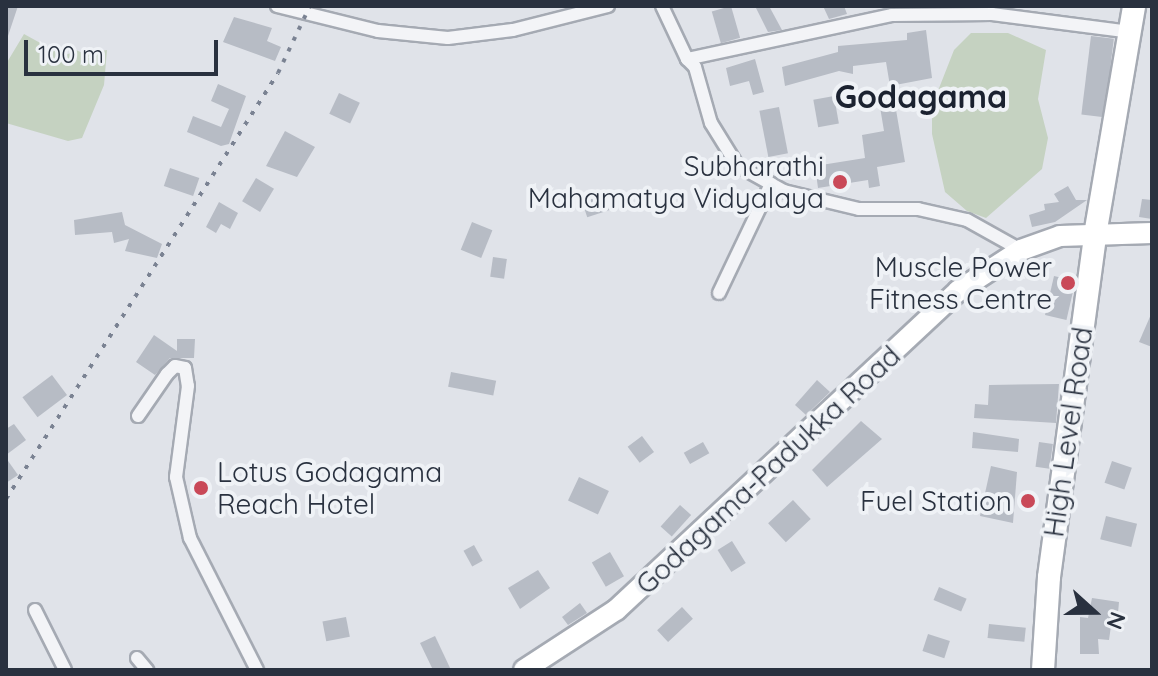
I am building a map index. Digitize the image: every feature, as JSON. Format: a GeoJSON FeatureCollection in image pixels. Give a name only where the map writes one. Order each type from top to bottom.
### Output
{"type":"FeatureCollection","features":[{"type":"Feature","properties":{"kind":"highway","name":"High Level Road"},"geometry":{"type":"LineString","coordinates":[[1043,670],[1049,577],[1095,235],[1134,6]]}},
{"type":"Feature","properties":{"kind":"main road","name":"Godagama-Padukka Road"},"geometry":{"type":"LineString","coordinates":[[524,670],[616,610],[958,291],[1021,250],[1060,236],[1152,233]]}},
{"type":"Feature","properties":{"kind":"street"},"geometry":{"type":"LineString","coordinates":[[277,6],[378,31],[448,38],[513,30],[608,6]]}},
{"type":"Feature","properties":{"kind":"street"},"geometry":{"type":"LineString","coordinates":[[662,6],[687,59],[695,67],[711,123],[737,165],[771,184],[859,209],[918,209],[967,220],[1021,250]]}},
{"type":"Feature","properties":{"kind":"street"},"geometry":{"type":"LineString","coordinates":[[687,59],[892,15],[953,10],[1130,32]]}},
{"type":"Feature","properties":{"kind":"street"},"geometry":{"type":"LineString","coordinates":[[719,293],[771,184]]}},
{"type":"Feature","properties":{"kind":"street"},"geometry":{"type":"LineString","coordinates":[[138,416],[167,374],[175,366],[185,368],[188,386],[176,477],[190,538],[257,670]]}},
{"type":"Feature","properties":{"kind":"street"},"geometry":{"type":"LineString","coordinates":[[35,610],[65,670]]}},
{"type":"Feature","properties":{"kind":"street"},"geometry":{"type":"LineString","coordinates":[[137,658],[147,670]]}},
{"type":"Feature","properties":{"kind":"green space"},"geometry":{"type":"Polygon","coordinates":[[[971,33],[1008,33],[1046,50],[1038,99],[1048,138],[1042,169],[986,218],[967,211],[945,192],[932,134],[932,106],[954,50],[971,33]]]}},
{"type":"Feature","properties":{"kind":"green space"},"geometry":{"type":"Polygon","coordinates":[[[24,34],[64,56],[76,50],[85,54],[107,50],[104,85],[82,138],[68,141],[6,123],[6,64],[24,34]]]}},
{"type":"Feature","properties":{"kind":"building"},"geometry":{"type":"Polygon","coordinates":[[[6,6],[18,6],[8,36],[6,35],[6,6]]]}},
{"type":"Feature","properties":{"kind":"building"},"geometry":{"type":"Polygon","coordinates":[[[731,6],[740,38],[721,43],[712,12],[731,6]]]}},
{"type":"Feature","properties":{"kind":"building"},"geometry":{"type":"Polygon","coordinates":[[[755,6],[769,6],[782,30],[768,32],[755,6]]]}},
{"type":"Feature","properties":{"kind":"building"},"geometry":{"type":"Polygon","coordinates":[[[823,6],[844,6],[847,14],[829,19],[823,6]]]}},
{"type":"Feature","properties":{"kind":"building"},"geometry":{"type":"Polygon","coordinates":[[[234,17],[272,28],[267,41],[281,47],[275,61],[223,42],[234,17]]]}},
{"type":"Feature","properties":{"kind":"building"},"geometry":{"type":"Polygon","coordinates":[[[926,30],[932,78],[890,86],[886,62],[853,66],[853,74],[839,71],[785,86],[782,67],[838,52],[838,46],[907,40],[907,33],[926,30]]]}},
{"type":"Feature","properties":{"kind":"building"},"geometry":{"type":"Polygon","coordinates":[[[1091,36],[1114,39],[1104,117],[1081,114],[1091,36]]]}},
{"type":"Feature","properties":{"kind":"building"},"geometry":{"type":"Polygon","coordinates":[[[755,59],[764,92],[753,95],[749,81],[730,86],[726,68],[755,59]]]}},
{"type":"Feature","properties":{"kind":"building"},"geometry":{"type":"Polygon","coordinates":[[[218,84],[246,96],[229,144],[221,146],[187,132],[193,116],[221,127],[229,109],[211,101],[218,84]]]}},
{"type":"Feature","properties":{"kind":"building"},"geometry":{"type":"Polygon","coordinates":[[[339,93],[360,103],[350,124],[329,114],[339,93]]]}},
{"type":"Feature","properties":{"kind":"building"},"geometry":{"type":"Polygon","coordinates":[[[834,96],[839,124],[818,127],[813,100],[834,96]]]}},
{"type":"Feature","properties":{"kind":"building"},"geometry":{"type":"Polygon","coordinates":[[[895,104],[905,162],[877,167],[880,186],[869,188],[868,180],[818,188],[815,166],[865,158],[862,135],[884,131],[880,107],[895,104]]]}},
{"type":"Feature","properties":{"kind":"building"},"geometry":{"type":"Polygon","coordinates":[[[779,107],[788,153],[768,157],[759,111],[779,107]]]}},
{"type":"Feature","properties":{"kind":"building"},"geometry":{"type":"Polygon","coordinates":[[[285,131],[315,147],[297,177],[266,166],[285,131]]]}},
{"type":"Feature","properties":{"kind":"building"},"geometry":{"type":"Polygon","coordinates":[[[170,168],[199,178],[193,196],[164,186],[170,168]]]}},
{"type":"Feature","properties":{"kind":"building"},"geometry":{"type":"Polygon","coordinates":[[[256,178],[274,189],[260,212],[242,201],[256,178]]]}},
{"type":"Feature","properties":{"kind":"building"},"geometry":{"type":"Polygon","coordinates":[[[1068,186],[1076,200],[1087,200],[1055,222],[1032,227],[1029,215],[1045,210],[1044,204],[1059,202],[1054,194],[1068,186]]]}},
{"type":"Feature","properties":{"kind":"building"},"geometry":{"type":"Polygon","coordinates":[[[607,194],[612,209],[587,217],[582,202],[607,194]]]}},
{"type":"Feature","properties":{"kind":"building"},"geometry":{"type":"Polygon","coordinates":[[[1142,199],[1152,200],[1152,219],[1139,217],[1142,199]]]}},
{"type":"Feature","properties":{"kind":"building"},"geometry":{"type":"Polygon","coordinates":[[[219,202],[238,213],[230,229],[221,224],[216,233],[206,227],[219,202]]]}},
{"type":"Feature","properties":{"kind":"building"},"geometry":{"type":"Polygon","coordinates":[[[122,212],[125,225],[162,244],[157,258],[125,251],[129,239],[114,243],[112,232],[75,235],[74,220],[122,212]]]}},
{"type":"Feature","properties":{"kind":"building"},"geometry":{"type":"Polygon","coordinates":[[[472,222],[492,230],[481,258],[461,250],[472,222]]]}},
{"type":"Feature","properties":{"kind":"building"},"geometry":{"type":"Polygon","coordinates":[[[493,257],[507,259],[504,279],[490,277],[493,257]]]}},
{"type":"Feature","properties":{"kind":"building"},"geometry":{"type":"Polygon","coordinates":[[[1054,276],[1075,281],[1066,320],[1045,315],[1054,276]]]}},
{"type":"Feature","properties":{"kind":"building"},"geometry":{"type":"Polygon","coordinates":[[[1152,312],[1152,347],[1139,342],[1152,312]]]}},
{"type":"Feature","properties":{"kind":"building"},"geometry":{"type":"Polygon","coordinates":[[[154,335],[177,351],[177,339],[195,339],[194,358],[170,358],[155,375],[136,362],[154,335]]]}},
{"type":"Feature","properties":{"kind":"building"},"geometry":{"type":"Polygon","coordinates":[[[451,372],[496,381],[493,396],[448,387],[451,372]]]}},
{"type":"Feature","properties":{"kind":"building"},"geometry":{"type":"Polygon","coordinates":[[[52,375],[67,395],[37,417],[22,397],[52,375]]]}},
{"type":"Feature","properties":{"kind":"building"},"geometry":{"type":"Polygon","coordinates":[[[817,380],[830,392],[806,415],[795,405],[817,380]]]}},
{"type":"Feature","properties":{"kind":"building"},"geometry":{"type":"Polygon","coordinates":[[[1059,384],[1056,423],[974,418],[975,404],[988,405],[989,385],[1059,384]]]}},
{"type":"Feature","properties":{"kind":"building"},"geometry":{"type":"Polygon","coordinates":[[[861,421],[882,439],[827,487],[812,470],[861,421]]]}},
{"type":"Feature","properties":{"kind":"building"},"geometry":{"type":"Polygon","coordinates":[[[14,424],[26,440],[6,455],[6,429],[14,424]]]}},
{"type":"Feature","properties":{"kind":"building"},"geometry":{"type":"Polygon","coordinates":[[[973,432],[1019,439],[1018,452],[972,448],[973,432]]]}},
{"type":"Feature","properties":{"kind":"building"},"geometry":{"type":"Polygon","coordinates":[[[642,436],[654,452],[640,463],[628,447],[642,436]]]}},
{"type":"Feature","properties":{"kind":"building"},"geometry":{"type":"Polygon","coordinates":[[[703,442],[709,453],[690,464],[684,453],[703,442]]]}},
{"type":"Feature","properties":{"kind":"building"},"geometry":{"type":"Polygon","coordinates":[[[1039,442],[1053,444],[1049,469],[1036,467],[1039,442]]]}},
{"type":"Feature","properties":{"kind":"building"},"geometry":{"type":"Polygon","coordinates":[[[6,458],[18,475],[6,483],[6,458]]]}},
{"type":"Feature","properties":{"kind":"building"},"geometry":{"type":"Polygon","coordinates":[[[1112,461],[1132,468],[1124,490],[1105,483],[1112,461]]]}},
{"type":"Feature","properties":{"kind":"building"},"geometry":{"type":"Polygon","coordinates":[[[991,466],[1017,472],[1013,523],[980,516],[991,466]]]}},
{"type":"Feature","properties":{"kind":"building"},"geometry":{"type":"Polygon","coordinates":[[[579,477],[609,491],[598,515],[568,501],[579,477]]]}},
{"type":"Feature","properties":{"kind":"building"},"geometry":{"type":"Polygon","coordinates":[[[793,500],[811,519],[786,542],[768,523],[793,500]]]}},
{"type":"Feature","properties":{"kind":"building"},"geometry":{"type":"Polygon","coordinates":[[[680,505],[691,515],[672,537],[661,527],[680,505]]]}},
{"type":"Feature","properties":{"kind":"building"},"geometry":{"type":"Polygon","coordinates":[[[1106,516],[1137,524],[1131,547],[1100,539],[1106,516]]]}},
{"type":"Feature","properties":{"kind":"building"},"geometry":{"type":"Polygon","coordinates":[[[732,541],[746,563],[731,572],[718,550],[732,541]]]}},
{"type":"Feature","properties":{"kind":"building"},"geometry":{"type":"Polygon","coordinates":[[[474,545],[483,561],[472,567],[464,551],[474,545]]]}},
{"type":"Feature","properties":{"kind":"building"},"geometry":{"type":"Polygon","coordinates":[[[610,552],[624,576],[606,587],[592,562],[610,552]]]}},
{"type":"Feature","properties":{"kind":"building"},"geometry":{"type":"Polygon","coordinates":[[[538,570],[550,588],[520,609],[508,588],[538,570]]]}},
{"type":"Feature","properties":{"kind":"building"},"geometry":{"type":"Polygon","coordinates":[[[939,587],[967,599],[961,612],[934,600],[939,587]]]}},
{"type":"Feature","properties":{"kind":"building"},"geometry":{"type":"Polygon","coordinates":[[[1092,598],[1119,602],[1118,613],[1113,612],[1109,640],[1098,639],[1099,654],[1080,654],[1080,617],[1088,618],[1092,598]]]}},
{"type":"Feature","properties":{"kind":"building"},"geometry":{"type":"Polygon","coordinates":[[[580,603],[587,613],[568,625],[562,617],[580,603]]]}},
{"type":"Feature","properties":{"kind":"building"},"geometry":{"type":"Polygon","coordinates":[[[682,607],[693,619],[668,642],[657,630],[682,607]]]}},
{"type":"Feature","properties":{"kind":"building"},"geometry":{"type":"Polygon","coordinates":[[[346,617],[350,637],[326,641],[322,622],[346,617]]]}},
{"type":"Feature","properties":{"kind":"building"},"geometry":{"type":"Polygon","coordinates":[[[989,624],[1026,628],[1024,642],[988,638],[989,624]]]}},
{"type":"Feature","properties":{"kind":"building"},"geometry":{"type":"Polygon","coordinates":[[[928,634],[950,641],[944,658],[922,651],[928,634]]]}},
{"type":"Feature","properties":{"kind":"building"},"geometry":{"type":"Polygon","coordinates":[[[435,636],[451,670],[433,670],[420,643],[435,636]]]}},
{"type":"Feature","properties":{"kind":"railway"},"geometry":{"type":"LineString","coordinates":[[6,499],[278,73],[310,6]]}},
{"type":"Feature","properties":{"kind":"place","name":"Subharathi Mahamatya Vidyalaya"},"geometry":{"type":"Point","coordinates":[840,182]}},
{"type":"Feature","properties":{"kind":"place","name":"Muscle Power Fitness Centre"},"geometry":{"type":"Point","coordinates":[1068,283]}},
{"type":"Feature","properties":{"kind":"place","name":"Lotus Godagama Reach Hotel"},"geometry":{"type":"Point","coordinates":[201,488]}},
{"type":"Feature","properties":{"kind":"place","name":"Fuel Station"},"geometry":{"type":"Point","coordinates":[1028,501]}},
{"type":"Feature","properties":{"kind":"district","name":"Godagama"},"geometry":{"type":"Point","coordinates":[921,96]}}]}
